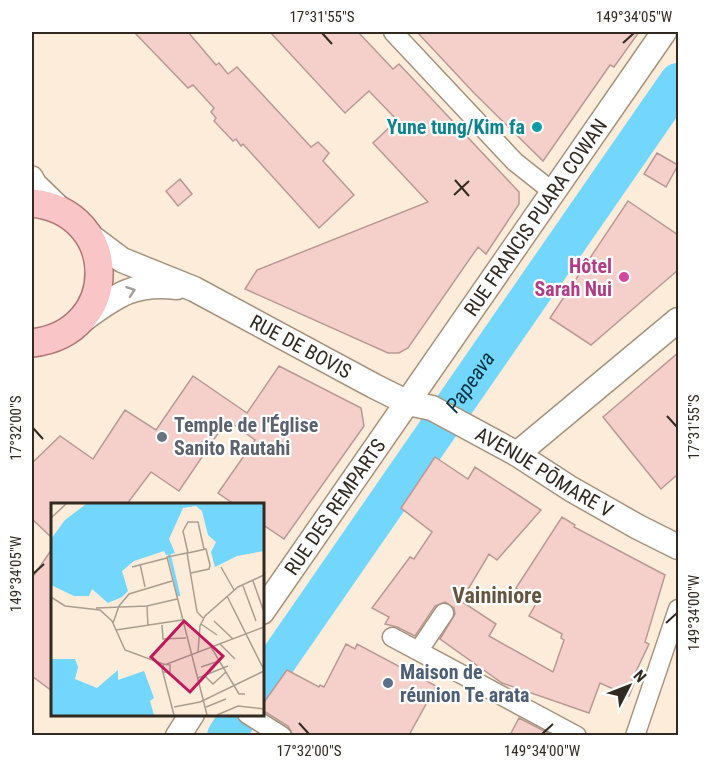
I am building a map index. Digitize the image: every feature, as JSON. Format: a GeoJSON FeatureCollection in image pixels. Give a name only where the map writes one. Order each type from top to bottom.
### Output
{"type":"FeatureCollection","features":[{"type":"Feature","properties":{"kind":"main road","name":"RUE FRANCIS PUARA COWAN"},"geometry":{"type":"LineString","coordinates":[[408,403],[451,337],[664,32]]}},
{"type":"Feature","properties":{"kind":"main road"},"geometry":{"type":"LineString","coordinates":[[32,203],[50,206],[78,224],[98,259],[99,278],[96,296],[81,321],[64,335],[32,343]]}},
{"type":"Feature","properties":{"kind":"main road","name":"RUE DE BOVIS"},"geometry":{"type":"LineString","coordinates":[[78,224],[122,260],[194,289],[408,403]]}},
{"type":"Feature","properties":{"kind":"main road","name":"RUE DE BOVIS"},"geometry":{"type":"LineString","coordinates":[[81,321],[107,302],[130,290],[150,286],[194,289]]}},
{"type":"Feature","properties":{"kind":"main road"},"geometry":{"type":"LineString","coordinates":[[517,454],[678,320]]}},
{"type":"Feature","properties":{"kind":"main road","name":"AVENUE PŌMARE V"},"geometry":{"type":"LineString","coordinates":[[408,403],[432,408],[517,454],[580,494],[678,547]]}},
{"type":"Feature","properties":{"kind":"main road","name":"RUE DES REMPARTS"},"geometry":{"type":"LineString","coordinates":[[264,609],[408,403]]}},
{"type":"Feature","properties":{"kind":"main road"},"geometry":{"type":"LineString","coordinates":[[178,735],[191,716]]}},
{"type":"Feature","properties":{"kind":"street"},"geometry":{"type":"LineString","coordinates":[[393,32],[515,162],[553,192]]}},
{"type":"Feature","properties":{"kind":"street"},"geometry":{"type":"LineString","coordinates":[[32,177],[36,184],[78,224]]}},
{"type":"Feature","properties":{"kind":"street"},"geometry":{"type":"LineString","coordinates":[[635,735],[678,609]]}},
{"type":"Feature","properties":{"kind":"street"},"geometry":{"type":"LineString","coordinates":[[419,650],[444,613]]}},
{"type":"Feature","properties":{"kind":"street"},"geometry":{"type":"LineString","coordinates":[[392,636],[577,735]]}},
{"type":"Feature","properties":{"kind":"street"},"geometry":{"type":"LineString","coordinates":[[253,719],[282,735]]}},
{"type":"Feature","properties":{"kind":"building"},"geometry":{"type":"Polygon","coordinates":[[[134,32],[188,32],[216,65],[219,63],[228,74],[237,67],[311,147],[318,142],[329,153],[323,161],[354,195],[319,228],[243,144],[241,146],[236,139],[233,141],[214,121],[216,118],[211,112],[214,108],[193,85],[188,88],[134,32]]]}},
{"type":"Feature","properties":{"kind":"building"},"geometry":{"type":"Polygon","coordinates":[[[270,32],[358,32],[393,69],[399,64],[519,192],[519,204],[486,254],[478,247],[408,348],[399,353],[388,353],[245,289],[257,270],[428,202],[373,143],[397,120],[369,91],[345,113],[270,32]]]}},
{"type":"Feature","properties":{"kind":"building","name":"Yune tung/Kim fa"},"geometry":{"type":"Polygon","coordinates":[[[417,32],[639,32],[614,67],[610,65],[543,161],[474,93],[417,32]]]}},
{"type":"Feature","properties":{"kind":"building"},"geometry":{"type":"Polygon","coordinates":[[[657,153],[678,165],[666,187],[644,174],[657,153]]]}},
{"type":"Feature","properties":{"kind":"building"},"geometry":{"type":"Polygon","coordinates":[[[180,179],[192,194],[178,206],[166,191],[180,179]]]}},
{"type":"Feature","properties":{"kind":"building","name":"Hôtel Sarah Nui"},"geometry":{"type":"Polygon","coordinates":[[[628,201],[678,235],[678,270],[591,345],[550,318],[628,201]]]}},
{"type":"Feature","properties":{"kind":"building"},"geometry":{"type":"Polygon","coordinates":[[[678,353],[678,474],[661,489],[603,417],[678,353]]]}},
{"type":"Feature","properties":{"kind":"building"},"geometry":{"type":"Polygon","coordinates":[[[279,366],[361,408],[364,426],[284,539],[264,525],[264,503],[233,503],[218,493],[255,440],[227,420],[179,491],[151,472],[128,503],[51,503],[51,537],[32,519],[32,463],[60,436],[93,459],[125,410],[156,430],[193,376],[247,413],[279,366]]]}},
{"type":"Feature","properties":{"kind":"building"},"geometry":{"type":"Polygon","coordinates":[[[435,457],[468,479],[475,467],[541,510],[497,560],[489,554],[461,601],[496,624],[489,636],[553,672],[564,640],[561,638],[562,634],[529,616],[537,602],[516,588],[562,517],[575,525],[574,527],[665,575],[645,642],[649,644],[632,680],[635,681],[629,696],[600,683],[589,713],[502,683],[440,639],[455,614],[454,608],[445,602],[435,606],[415,636],[385,624],[389,617],[372,608],[410,557],[414,559],[432,532],[401,508],[435,457]]]}},
{"type":"Feature","properties":{"kind":"building"},"geometry":{"type":"Polygon","coordinates":[[[51,550],[51,690],[32,676],[32,578],[51,550]]]}},
{"type":"Feature","properties":{"kind":"building"},"geometry":{"type":"Polygon","coordinates":[[[346,644],[355,649],[357,644],[436,686],[409,735],[293,735],[288,726],[264,711],[264,702],[287,670],[319,687],[320,685],[324,687],[346,644]]]}},
{"type":"Feature","properties":{"kind":"building"},"geometry":{"type":"Polygon","coordinates":[[[519,718],[552,735],[510,735],[519,718]]]}},
{"type":"Feature","properties":{"kind":"waterway","name":"Papeava"},"geometry":{"type":"LineString","coordinates":[[264,680],[678,82]]}},
{"type":"Feature","properties":{"kind":"waterway","name":"Papeava"},"geometry":{"type":"LineString","coordinates":[[226,736],[239,716]]}},
{"type":"Feature","properties":{"kind":"place","name":"Yune tung/Kim fa"},"geometry":{"type":"Point","coordinates":[537,127]}},
{"type":"Feature","properties":{"kind":"place","name":"Hôtel Sarah Nui"},"geometry":{"type":"Point","coordinates":[624,277]}},
{"type":"Feature","properties":{"kind":"place","name":"Temple de l'Église Sanito Rautahi"},"geometry":{"type":"Point","coordinates":[162,437]}},
{"type":"Feature","properties":{"kind":"place","name":"Maison de réunion Te arata"},"geometry":{"type":"Point","coordinates":[388,683]}},
{"type":"Feature","properties":{"kind":"district","name":"Vaininiore"},"geometry":{"type":"Point","coordinates":[497,595]}}]}
